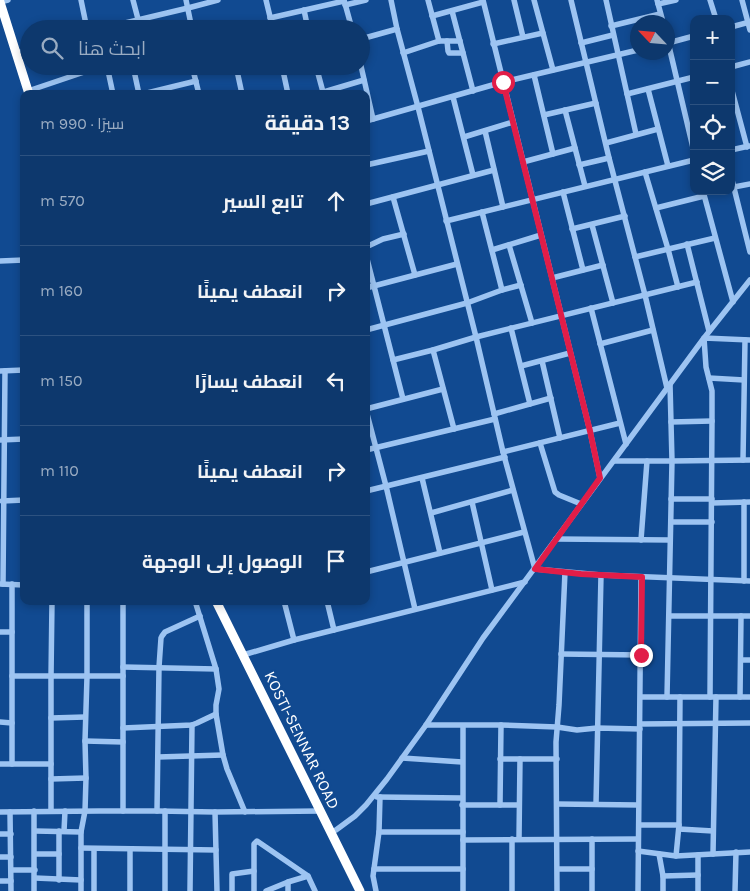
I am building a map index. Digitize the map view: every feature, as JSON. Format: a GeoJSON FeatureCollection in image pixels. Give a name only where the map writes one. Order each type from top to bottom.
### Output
{"type":"FeatureCollection","features":[{"type":"Feature","properties":{"kind":"highway"},"geometry":{"type":"LineString","coordinates":[[0,2],[20,66]]}},
{"type":"Feature","properties":{"kind":"highway"},"geometry":{"type":"LineString","coordinates":[[23,75],[27,90]]}},
{"type":"Feature","properties":{"kind":"highway","name":"KOSTI-SENNAR ROAD"},"geometry":{"type":"LineString","coordinates":[[218,605],[360,891]]}},
{"type":"Feature","properties":{"kind":"street"},"geometry":{"type":"LineString","coordinates":[[0,2],[8,0]]}},
{"type":"Feature","properties":{"kind":"street"},"geometry":{"type":"LineString","coordinates":[[81,0],[85,20]]}},
{"type":"Feature","properties":{"kind":"street"},"geometry":{"type":"LineString","coordinates":[[133,0],[138,20],[218,0]]}},
{"type":"Feature","properties":{"kind":"street"},"geometry":{"type":"LineString","coordinates":[[186,0],[190,20]]}},
{"type":"Feature","properties":{"kind":"street"},"geometry":{"type":"LineString","coordinates":[[266,0],[270,20]]}},
{"type":"Feature","properties":{"kind":"street"},"geometry":{"type":"LineString","coordinates":[[316,0],[318,7]]}},
{"type":"Feature","properties":{"kind":"street"},"geometry":{"type":"LineString","coordinates":[[280,20],[304,10],[366,0]]}},
{"type":"Feature","properties":{"kind":"street"},"geometry":{"type":"LineString","coordinates":[[391,0],[476,337],[494,416],[535,569]]}},
{"type":"Feature","properties":{"kind":"street"},"geometry":{"type":"LineString","coordinates":[[428,0],[439,41]]}},
{"type":"Feature","properties":{"kind":"street"},"geometry":{"type":"LineString","coordinates":[[514,0],[523,37]]}},
{"type":"Feature","properties":{"kind":"street"},"geometry":{"type":"LineString","coordinates":[[534,0],[553,70]]}},
{"type":"Feature","properties":{"kind":"street"},"geometry":{"type":"LineString","coordinates":[[571,0],[609,158],[669,386],[672,462],[668,697]]}},
{"type":"Feature","properties":{"kind":"street"},"geometry":{"type":"LineString","coordinates":[[606,0],[610,26],[636,134]]}},
{"type":"Feature","properties":{"kind":"street"},"geometry":{"type":"LineString","coordinates":[[610,26],[660,14],[657,2],[676,0]]}},
{"type":"Feature","properties":{"kind":"street"},"geometry":{"type":"LineString","coordinates":[[710,0],[715,15]]}},
{"type":"Feature","properties":{"kind":"street"},"geometry":{"type":"LineString","coordinates":[[742,0],[750,30]]}},
{"type":"Feature","properties":{"kind":"street"},"geometry":{"type":"LineString","coordinates":[[432,16],[483,1],[600,478]]}},
{"type":"Feature","properties":{"kind":"street"},"geometry":{"type":"LineString","coordinates":[[345,2],[350,20]]}},
{"type":"Feature","properties":{"kind":"street"},"geometry":{"type":"LineString","coordinates":[[304,10],[306,20]]}},
{"type":"Feature","properties":{"kind":"street"},"geometry":{"type":"LineString","coordinates":[[452,11],[473,91]]}},
{"type":"Feature","properties":{"kind":"street"},"geometry":{"type":"LineString","coordinates":[[735,26],[749,23]]}},
{"type":"Feature","properties":{"kind":"street"},"geometry":{"type":"LineString","coordinates":[[370,36],[397,29]]}},
{"type":"Feature","properties":{"kind":"street"},"geometry":{"type":"LineString","coordinates":[[494,44],[543,33]]}},
{"type":"Feature","properties":{"kind":"street"},"geometry":{"type":"LineString","coordinates":[[582,43],[613,35]]}},
{"type":"Feature","properties":{"kind":"street"},"geometry":{"type":"LineString","coordinates":[[675,40],[690,37]]}},
{"type":"Feature","properties":{"kind":"street"},"geometry":{"type":"LineString","coordinates":[[403,52],[439,41],[460,41]]}},
{"type":"Feature","properties":{"kind":"street"},"geometry":{"type":"LineString","coordinates":[[447,41],[449,52],[463,53]]}},
{"type":"Feature","properties":{"kind":"street"},"geometry":{"type":"LineString","coordinates":[[16,53],[20,52]]}},
{"type":"Feature","properties":{"kind":"street"},"geometry":{"type":"LineString","coordinates":[[370,120],[503,82],[630,52]]}},
{"type":"Feature","properties":{"kind":"street"},"geometry":{"type":"LineString","coordinates":[[672,60],[694,150]]}},
{"type":"Feature","properties":{"kind":"street"},"geometry":{"type":"LineString","coordinates":[[735,66],[750,62]]}},
{"type":"Feature","properties":{"kind":"street"},"geometry":{"type":"LineString","coordinates":[[34,90],[76,75]]}},
{"type":"Feature","properties":{"kind":"street"},"geometry":{"type":"LineString","coordinates":[[109,75],[113,90]]}},
{"type":"Feature","properties":{"kind":"street"},"geometry":{"type":"LineString","coordinates":[[135,75],[138,90]]}},
{"type":"Feature","properties":{"kind":"street"},"geometry":{"type":"LineString","coordinates":[[194,75],[198,90]]}},
{"type":"Feature","properties":{"kind":"street"},"geometry":{"type":"LineString","coordinates":[[238,75],[241,90]]}},
{"type":"Feature","properties":{"kind":"street"},"geometry":{"type":"LineString","coordinates":[[284,75],[287,90]]}},
{"type":"Feature","properties":{"kind":"street"},"geometry":{"type":"LineString","coordinates":[[317,75],[320,90]]}},
{"type":"Feature","properties":{"kind":"street"},"geometry":{"type":"LineString","coordinates":[[363,75],[366,90]]}},
{"type":"Feature","properties":{"kind":"street"},"geometry":{"type":"LineString","coordinates":[[534,75],[553,154]]}},
{"type":"Feature","properties":{"kind":"street"},"geometry":{"type":"LineString","coordinates":[[627,94],[690,78]]}},
{"type":"Feature","properties":{"kind":"street"},"geometry":{"type":"LineString","coordinates":[[330,90],[364,80]]}},
{"type":"Feature","properties":{"kind":"street"},"geometry":{"type":"LineString","coordinates":[[165,90],[196,81]]}},
{"type":"Feature","properties":{"kind":"street"},"geometry":{"type":"LineString","coordinates":[[648,89],[668,166]]}},
{"type":"Feature","properties":{"kind":"street"},"geometry":{"type":"LineString","coordinates":[[453,97],[473,175]]}},
{"type":"Feature","properties":{"kind":"street"},"geometry":{"type":"LineString","coordinates":[[544,116],[596,103]]}},
{"type":"Feature","properties":{"kind":"street"},"geometry":{"type":"LineString","coordinates":[[370,106],[373,119]]}},
{"type":"Feature","properties":{"kind":"street"},"geometry":{"type":"LineString","coordinates":[[565,110],[585,186]]}},
{"type":"Feature","properties":{"kind":"street"},"geometry":{"type":"LineString","coordinates":[[735,114],[748,146],[735,149]]}},
{"type":"Feature","properties":{"kind":"street"},"geometry":{"type":"LineString","coordinates":[[464,137],[513,122]]}},
{"type":"Feature","properties":{"kind":"street"},"geometry":{"type":"LineString","coordinates":[[606,142],[658,129]]}},
{"type":"Feature","properties":{"kind":"street"},"geometry":{"type":"LineString","coordinates":[[485,130],[503,207]]}},
{"type":"Feature","properties":{"kind":"street"},"geometry":{"type":"LineString","coordinates":[[523,162],[575,148]]}},
{"type":"Feature","properties":{"kind":"street"},"geometry":{"type":"LineString","coordinates":[[370,164],[428,151]]}},
{"type":"Feature","properties":{"kind":"street"},"geometry":{"type":"LineString","coordinates":[[579,165],[609,158]]}},
{"type":"Feature","properties":{"kind":"street"},"geometry":{"type":"LineString","coordinates":[[446,221],[690,161]]}},
{"type":"Feature","properties":{"kind":"street"},"geometry":{"type":"LineString","coordinates":[[370,203],[494,170]]}},
{"type":"Feature","properties":{"kind":"street"},"geometry":{"type":"LineString","coordinates":[[645,172],[678,287]]}},
{"type":"Feature","properties":{"kind":"street"},"geometry":{"type":"LineString","coordinates":[[735,187],[750,184]]}},
{"type":"Feature","properties":{"kind":"street"},"geometry":{"type":"LineString","coordinates":[[735,191],[750,252]]}},
{"type":"Feature","properties":{"kind":"street"},"geometry":{"type":"LineString","coordinates":[[563,192],[583,270]]}},
{"type":"Feature","properties":{"kind":"street"},"geometry":{"type":"LineString","coordinates":[[656,208],[701,195]]}},
{"type":"Feature","properties":{"kind":"street"},"geometry":{"type":"LineString","coordinates":[[704,195],[733,302]]}},
{"type":"Feature","properties":{"kind":"street"},"geometry":{"type":"LineString","coordinates":[[393,197],[415,275]]}},
{"type":"Feature","properties":{"kind":"street"},"geometry":{"type":"LineString","coordinates":[[482,212],[502,290]]}},
{"type":"Feature","properties":{"kind":"street"},"geometry":{"type":"LineString","coordinates":[[572,230],[625,216]]}},
{"type":"Feature","properties":{"kind":"street"},"geometry":{"type":"LineString","coordinates":[[592,224],[613,303]]}},
{"type":"Feature","properties":{"kind":"street"},"geometry":{"type":"LineString","coordinates":[[370,245],[404,234]]}},
{"type":"Feature","properties":{"kind":"street"},"geometry":{"type":"LineString","coordinates":[[492,250],[541,235]]}},
{"type":"Feature","properties":{"kind":"street"},"geometry":{"type":"LineString","coordinates":[[635,257],[715,238]]}},
{"type":"Feature","properties":{"kind":"street"},"geometry":{"type":"LineString","coordinates":[[687,244],[709,331]]}},
{"type":"Feature","properties":{"kind":"street"},"geometry":{"type":"LineString","coordinates":[[510,245],[532,323]]}},
{"type":"Feature","properties":{"kind":"street"},"geometry":{"type":"LineString","coordinates":[[0,261],[20,260]]}},
{"type":"Feature","properties":{"kind":"street"},"geometry":{"type":"LineString","coordinates":[[370,287],[457,264]]}},
{"type":"Feature","properties":{"kind":"street"},"geometry":{"type":"LineString","coordinates":[[552,278],[603,265]]}},
{"type":"Feature","properties":{"kind":"street"},"geometry":{"type":"LineString","coordinates":[[370,270],[403,399]]}},
{"type":"Feature","properties":{"kind":"street"},"geometry":{"type":"LineString","coordinates":[[331,832],[355,816],[402,758],[483,638],[709,331],[750,280]]}},
{"type":"Feature","properties":{"kind":"street"},"geometry":{"type":"LineString","coordinates":[[393,360],[476,337],[696,282]]}},
{"type":"Feature","properties":{"kind":"street"},"geometry":{"type":"LineString","coordinates":[[370,329],[467,303],[521,285]]}},
{"type":"Feature","properties":{"kind":"street"},"geometry":{"type":"LineString","coordinates":[[592,308],[626,444]]}},
{"type":"Feature","properties":{"kind":"street"},"geometry":{"type":"LineString","coordinates":[[511,328],[530,404]]}},
{"type":"Feature","properties":{"kind":"street"},"geometry":{"type":"LineString","coordinates":[[600,344],[653,330]]}},
{"type":"Feature","properties":{"kind":"street"},"geometry":{"type":"LineString","coordinates":[[614,460],[672,462],[747,460],[744,380],[748,340],[704,338]]}},
{"type":"Feature","properties":{"kind":"street"},"geometry":{"type":"LineString","coordinates":[[704,338],[706,367],[712,391],[711,616],[713,697],[716,722],[714,854]]}},
{"type":"Feature","properties":{"kind":"street"},"geometry":{"type":"LineString","coordinates":[[433,350],[454,429]]}},
{"type":"Feature","properties":{"kind":"street"},"geometry":{"type":"LineString","coordinates":[[521,366],[570,352]]}},
{"type":"Feature","properties":{"kind":"street"},"geometry":{"type":"LineString","coordinates":[[542,360],[560,438]]}},
{"type":"Feature","properties":{"kind":"street"},"geometry":{"type":"LineString","coordinates":[[20,370],[2,371],[1,584],[20,585]]}},
{"type":"Feature","properties":{"kind":"street"},"geometry":{"type":"LineString","coordinates":[[708,378],[744,380]]}},
{"type":"Feature","properties":{"kind":"street"},"geometry":{"type":"LineString","coordinates":[[370,408],[443,389]]}},
{"type":"Feature","properties":{"kind":"street"},"geometry":{"type":"LineString","coordinates":[[370,449],[454,429],[551,398]]}},
{"type":"Feature","properties":{"kind":"street"},"geometry":{"type":"LineString","coordinates":[[671,422],[712,421]]}},
{"type":"Feature","properties":{"kind":"street"},"geometry":{"type":"LineString","coordinates":[[370,490],[422,478],[540,443],[620,423]]}},
{"type":"Feature","properties":{"kind":"street"},"geometry":{"type":"LineString","coordinates":[[370,425],[415,609]]}},
{"type":"Feature","properties":{"kind":"street"},"geometry":{"type":"LineString","coordinates":[[2,440],[20,439]]}},
{"type":"Feature","properties":{"kind":"street"},"geometry":{"type":"LineString","coordinates":[[540,443],[555,492],[559,496],[581,504]]}},
{"type":"Feature","properties":{"kind":"street"},"geometry":{"type":"LineString","coordinates":[[641,540],[647,461]]}},
{"type":"Feature","properties":{"kind":"street"},"geometry":{"type":"LineString","coordinates":[[422,478],[440,553]]}},
{"type":"Feature","properties":{"kind":"street"},"geometry":{"type":"LineString","coordinates":[[431,513],[513,490]]}},
{"type":"Feature","properties":{"kind":"street"},"geometry":{"type":"LineString","coordinates":[[535,569],[601,575],[747,581],[747,502],[671,499]]}},
{"type":"Feature","properties":{"kind":"street"},"geometry":{"type":"LineString","coordinates":[[2,501],[20,500]]}},
{"type":"Feature","properties":{"kind":"street"},"geometry":{"type":"LineString","coordinates":[[472,502],[492,590]]}},
{"type":"Feature","properties":{"kind":"street"},"geometry":{"type":"LineString","coordinates":[[671,522],[712,522]]}},
{"type":"Feature","properties":{"kind":"street"},"geometry":{"type":"LineString","coordinates":[[370,571],[524,532]]}},
{"type":"Feature","properties":{"kind":"street"},"geometry":{"type":"LineString","coordinates":[[556,539],[670,540]]}},
{"type":"Feature","properties":{"kind":"street"},"geometry":{"type":"LineString","coordinates":[[558,891],[556,742],[565,572]]}},
{"type":"Feature","properties":{"kind":"street"},"geometry":{"type":"LineString","coordinates":[[596,804],[601,575]]}},
{"type":"Feature","properties":{"kind":"street"},"geometry":{"type":"LineString","coordinates":[[638,891],[642,577]]}},
{"type":"Feature","properties":{"kind":"street"},"geometry":{"type":"LineString","coordinates":[[243,655],[294,640],[525,582]]}},
{"type":"Feature","properties":{"kind":"street"},"geometry":{"type":"LineString","coordinates":[[12,584],[12,764]]}},
{"type":"Feature","properties":{"kind":"street"},"geometry":{"type":"LineString","coordinates":[[51,811],[52,605]]}},
{"type":"Feature","properties":{"kind":"street"},"geometry":{"type":"LineString","coordinates":[[81,891],[82,832],[86,811],[87,605]]}},
{"type":"Feature","properties":{"kind":"street"},"geometry":{"type":"LineString","coordinates":[[123,605],[123,810]]}},
{"type":"Feature","properties":{"kind":"street"},"geometry":{"type":"LineString","coordinates":[[196,605],[216,669],[218,689],[216,714],[227,769],[245,812]]}},
{"type":"Feature","properties":{"kind":"street"},"geometry":{"type":"LineString","coordinates":[[285,605],[294,640]]}},
{"type":"Feature","properties":{"kind":"street"},"geometry":{"type":"LineString","coordinates":[[328,605],[334,630]]}},
{"type":"Feature","properties":{"kind":"street"},"geometry":{"type":"LineString","coordinates":[[157,811],[159,667],[162,636],[166,632],[200,616]]}},
{"type":"Feature","properties":{"kind":"street"},"geometry":{"type":"LineString","coordinates":[[669,616],[750,616]]}},
{"type":"Feature","properties":{"kind":"street"},"geometry":{"type":"LineString","coordinates":[[740,697],[741,616]]}},
{"type":"Feature","properties":{"kind":"street"},"geometry":{"type":"LineString","coordinates":[[0,632],[12,632]]}},
{"type":"Feature","properties":{"kind":"street"},"geometry":{"type":"LineString","coordinates":[[560,654],[641,655]]}},
{"type":"Feature","properties":{"kind":"street"},"geometry":{"type":"LineString","coordinates":[[741,660],[750,660]]}},
{"type":"Feature","properties":{"kind":"street"},"geometry":{"type":"LineString","coordinates":[[122,668],[216,669]]}},
{"type":"Feature","properties":{"kind":"street"},"geometry":{"type":"LineString","coordinates":[[12,676],[123,676]]}},
{"type":"Feature","properties":{"kind":"street"},"geometry":{"type":"LineString","coordinates":[[641,697],[750,697]]}},
{"type":"Feature","properties":{"kind":"street"},"geometry":{"type":"LineString","coordinates":[[676,856],[679,827],[680,697]]}},
{"type":"Feature","properties":{"kind":"street"},"geometry":{"type":"LineString","coordinates":[[123,728],[192,724],[216,714]]}},
{"type":"Feature","properties":{"kind":"street"},"geometry":{"type":"LineString","coordinates":[[51,718],[85,717]]}},
{"type":"Feature","properties":{"kind":"street"},"geometry":{"type":"LineString","coordinates":[[0,722],[12,724]]}},
{"type":"Feature","properties":{"kind":"street"},"geometry":{"type":"LineString","coordinates":[[426,725],[501,725],[557,727],[576,730],[680,723],[750,723]]}},
{"type":"Feature","properties":{"kind":"street"},"geometry":{"type":"LineString","coordinates":[[190,891],[192,724]]}},
{"type":"Feature","properties":{"kind":"street"},"geometry":{"type":"LineString","coordinates":[[500,805],[501,725]]}},
{"type":"Feature","properties":{"kind":"street"},"geometry":{"type":"LineString","coordinates":[[463,726],[463,891]]}},
{"type":"Feature","properties":{"kind":"street"},"geometry":{"type":"LineString","coordinates":[[85,742],[123,742]]}},
{"type":"Feature","properties":{"kind":"street"},"geometry":{"type":"LineString","coordinates":[[158,757],[224,755]]}},
{"type":"Feature","properties":{"kind":"street"},"geometry":{"type":"LineString","coordinates":[[402,758],[462,762]]}},
{"type":"Feature","properties":{"kind":"street"},"geometry":{"type":"LineString","coordinates":[[500,759],[557,759]]}},
{"type":"Feature","properties":{"kind":"street"},"geometry":{"type":"LineString","coordinates":[[519,839],[520,759]]}},
{"type":"Feature","properties":{"kind":"street"},"geometry":{"type":"LineString","coordinates":[[0,764],[51,764]]}},
{"type":"Feature","properties":{"kind":"street"},"geometry":{"type":"LineString","coordinates":[[51,779],[86,778]]}},
{"type":"Feature","properties":{"kind":"street"},"geometry":{"type":"LineString","coordinates":[[372,797],[462,798]]}},
{"type":"Feature","properties":{"kind":"street"},"geometry":{"type":"LineString","coordinates":[[376,891],[374,868],[379,832],[380,797]]}},
{"type":"Feature","properties":{"kind":"street"},"geometry":{"type":"LineString","coordinates":[[462,806],[519,804]]}},
{"type":"Feature","properties":{"kind":"street"},"geometry":{"type":"LineString","coordinates":[[557,804],[638,804]]}},
{"type":"Feature","properties":{"kind":"street"},"geometry":{"type":"LineString","coordinates":[[0,812],[123,810],[191,812],[320,811]]}},
{"type":"Feature","properties":{"kind":"street"},"geometry":{"type":"LineString","coordinates":[[34,811],[34,891]]}},
{"type":"Feature","properties":{"kind":"street"},"geometry":{"type":"LineString","coordinates":[[59,880],[59,854],[65,811]]}},
{"type":"Feature","properties":{"kind":"street"},"geometry":{"type":"LineString","coordinates":[[165,811],[165,891]]}},
{"type":"Feature","properties":{"kind":"street"},"geometry":{"type":"LineString","coordinates":[[10,812],[11,891]]}},
{"type":"Feature","properties":{"kind":"street"},"geometry":{"type":"LineString","coordinates":[[215,812],[217,891]]}},
{"type":"Feature","properties":{"kind":"street"},"geometry":{"type":"LineString","coordinates":[[639,825],[713,831]]}},
{"type":"Feature","properties":{"kind":"street"},"geometry":{"type":"LineString","coordinates":[[35,831],[82,832]]}},
{"type":"Feature","properties":{"kind":"street"},"geometry":{"type":"LineString","coordinates":[[379,832],[463,832]]}},
{"type":"Feature","properties":{"kind":"street"},"geometry":{"type":"LineString","coordinates":[[0,834],[11,834]]}},
{"type":"Feature","properties":{"kind":"street"},"geometry":{"type":"LineString","coordinates":[[512,839],[512,891]]}},
{"type":"Feature","properties":{"kind":"street"},"geometry":{"type":"LineString","coordinates":[[592,839],[592,891]]}},
{"type":"Feature","properties":{"kind":"street"},"geometry":{"type":"LineString","coordinates":[[463,840],[638,839]]}},
{"type":"Feature","properties":{"kind":"street"},"geometry":{"type":"LineString","coordinates":[[254,891],[254,844],[257,841],[308,876],[315,891]]}},
{"type":"Feature","properties":{"kind":"street"},"geometry":{"type":"LineString","coordinates":[[81,848],[216,850]]}},
{"type":"Feature","properties":{"kind":"street"},"geometry":{"type":"LineString","coordinates":[[94,849],[94,891]]}},
{"type":"Feature","properties":{"kind":"street"},"geometry":{"type":"LineString","coordinates":[[130,850],[130,891]]}},
{"type":"Feature","properties":{"kind":"street"},"geometry":{"type":"LineString","coordinates":[[638,851],[676,856],[750,852]]}},
{"type":"Feature","properties":{"kind":"street"},"geometry":{"type":"LineString","coordinates":[[736,852],[736,891]]}},
{"type":"Feature","properties":{"kind":"street"},"geometry":{"type":"LineString","coordinates":[[35,854],[59,854]]}},
{"type":"Feature","properties":{"kind":"street"},"geometry":{"type":"LineString","coordinates":[[659,854],[663,876],[663,891]]}},
{"type":"Feature","properties":{"kind":"street"},"geometry":{"type":"LineString","coordinates":[[698,855],[698,891]]}},
{"type":"Feature","properties":{"kind":"street"},"geometry":{"type":"LineString","coordinates":[[0,857],[11,857]]}},
{"type":"Feature","properties":{"kind":"street"},"geometry":{"type":"LineString","coordinates":[[374,868],[463,869]]}},
{"type":"Feature","properties":{"kind":"street"},"geometry":{"type":"LineString","coordinates":[[558,869],[592,869]]}},
{"type":"Feature","properties":{"kind":"street"},"geometry":{"type":"LineString","coordinates":[[11,870],[35,870]]}},
{"type":"Feature","properties":{"kind":"street"},"geometry":{"type":"LineString","coordinates":[[232,891],[232,873],[254,871]]}},
{"type":"Feature","properties":{"kind":"street"},"geometry":{"type":"LineString","coordinates":[[266,891],[308,876]]}},
{"type":"Feature","properties":{"kind":"street"},"geometry":{"type":"LineString","coordinates":[[663,876],[698,876]]}},
{"type":"Feature","properties":{"kind":"street"},"geometry":{"type":"LineString","coordinates":[[35,878],[81,880]]}},
{"type":"Feature","properties":{"kind":"street"},"geometry":{"type":"LineString","coordinates":[[0,881],[11,881]]}},
{"type":"Feature","properties":{"kind":"street"},"geometry":{"type":"LineString","coordinates":[[288,882],[288,891]]}},
{"type":"Feature","properties":{"kind":"route"},"geometry":{"type":"LineString","coordinates":[[503,82],[600,478],[535,569],[581,574],[642,577],[641,655]]}}]}
